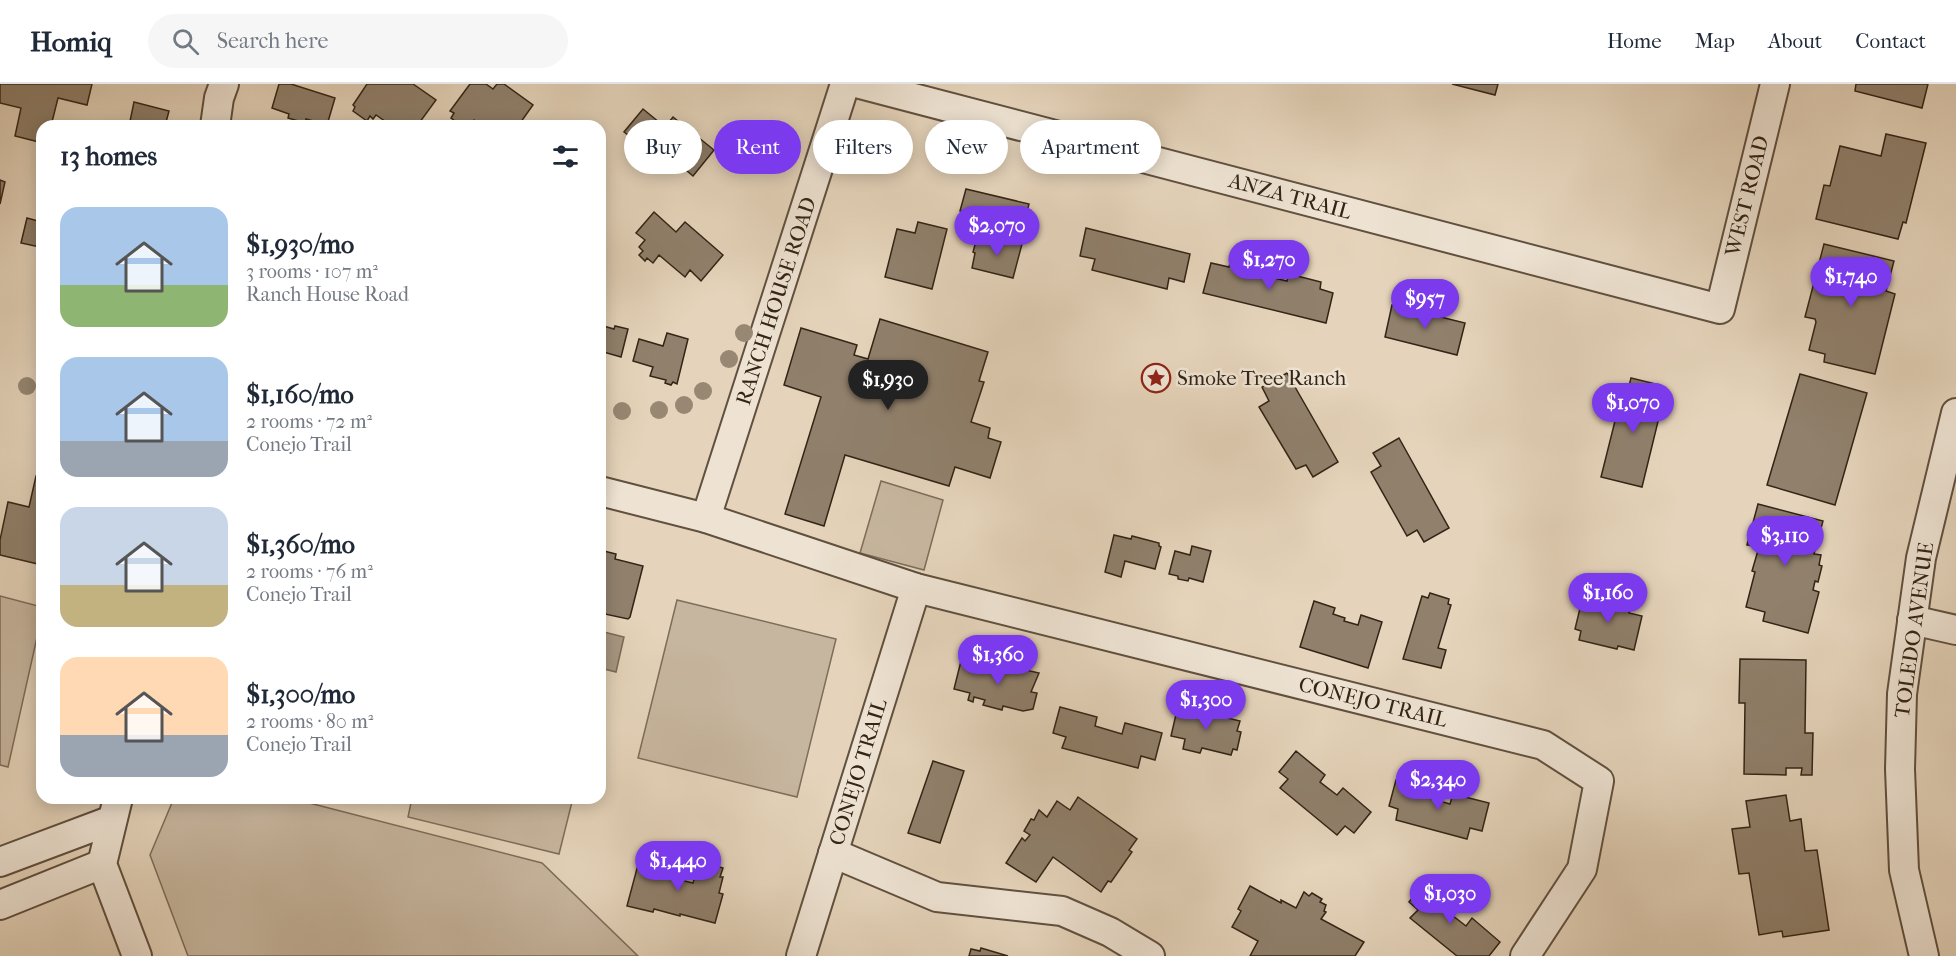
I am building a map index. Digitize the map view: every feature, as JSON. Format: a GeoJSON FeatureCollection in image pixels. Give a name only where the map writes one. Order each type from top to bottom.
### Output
{"type":"FeatureCollection","features":[{"type":"Feature","properties":{"kind":"street"},"geometry":{"type":"LineString","coordinates":[[216,120],[224,84]]}},
{"type":"Feature","properties":{"kind":"street","name":"RANCH HOUSE ROAD"},"geometry":{"type":"LineString","coordinates":[[706,518],[845,84]]}},
{"type":"Feature","properties":{"kind":"street","name":"ANZA TRAIL"},"geometry":{"type":"LineString","coordinates":[[860,84],[1720,309]]}},
{"type":"Feature","properties":{"kind":"street","name":"WEST ROAD"},"geometry":{"type":"LineString","coordinates":[[1720,309],[1775,84]]}},
{"type":"Feature","properties":{"kind":"street","name":"TOLEDO AVENUE"},"geometry":{"type":"LineString","coordinates":[[1924,956],[1904,870],[1901,792],[1902,694],[1921,558],[1956,413]]}},
{"type":"Feature","properties":{"kind":"street","name":"CONEJO TRAIL"},"geometry":{"type":"LineString","coordinates":[[606,493],[706,518],[916,588],[1543,745],[1599,781],[1582,869],[1525,956]]}},
{"type":"Feature","properties":{"kind":"street","name":"CONEJO TRAIL"},"geometry":{"type":"LineString","coordinates":[[801,956],[916,588]]}},
{"type":"Feature","properties":{"kind":"street"},"geometry":{"type":"LineString","coordinates":[[1912,620],[1956,630]]}},
{"type":"Feature","properties":{"kind":"street"},"geometry":{"type":"LineString","coordinates":[[0,862],[115,809]]}},
{"type":"Feature","properties":{"kind":"street"},"geometry":{"type":"LineString","coordinates":[[115,809],[102,864],[137,956]]}},
{"type":"Feature","properties":{"kind":"street"},"geometry":{"type":"LineString","coordinates":[[833,853],[937,897],[1062,911],[1110,932],[1150,956]]}},
{"type":"Feature","properties":{"kind":"street"},"geometry":{"type":"LineString","coordinates":[[0,905],[102,864]]}},
{"type":"Feature","properties":{"kind":"shaded area"},"geometry":{"type":"Polygon","coordinates":[[[881,481],[943,500],[924,570],[860,553],[881,481]]]}},
{"type":"Feature","properties":{"kind":"shaded area"},"geometry":{"type":"Polygon","coordinates":[[[0,596],[36,605],[36,642],[8,767],[0,765],[0,596]]]}},
{"type":"Feature","properties":{"kind":"shaded area"},"geometry":{"type":"Polygon","coordinates":[[[677,600],[836,639],[797,797],[638,758],[677,600]]]}},
{"type":"Feature","properties":{"kind":"shaded area"},"geometry":{"type":"Polygon","coordinates":[[[606,632],[624,637],[616,672],[606,670],[606,632]]]}},
{"type":"Feature","properties":{"kind":"shaded area"},"geometry":{"type":"Polygon","coordinates":[[[171,804],[313,804],[542,863],[638,956],[188,956],[150,855],[171,804]]]}},
{"type":"Feature","properties":{"kind":"shaded area"},"geometry":{"type":"Polygon","coordinates":[[[411,804],[572,804],[559,854],[408,817],[411,804]]]}},
{"type":"Feature","properties":{"kind":"building"},"geometry":{"type":"Polygon","coordinates":[[[0,84],[92,84],[87,105],[58,98],[52,120],[36,120],[36,141],[15,136],[21,108],[0,103],[0,84]]]}},
{"type":"Feature","properties":{"kind":"building"},"geometry":{"type":"Polygon","coordinates":[[[279,84],[291,84],[335,98],[328,120],[295,120],[288,118],[289,114],[272,108],[279,84]]]}},
{"type":"Feature","properties":{"kind":"building"},"geometry":{"type":"Polygon","coordinates":[[[367,84],[413,84],[436,100],[421,120],[383,120],[376,115],[373,119],[370,116],[366,120],[353,111],[355,107],[353,105],[367,84]]]}},
{"type":"Feature","properties":{"kind":"building"},"geometry":{"type":"Polygon","coordinates":[[[470,84],[486,84],[493,89],[497,84],[504,84],[533,105],[522,120],[454,120],[451,118],[454,113],[450,111],[470,84]]]}},
{"type":"Feature","properties":{"kind":"building"},"geometry":{"type":"Polygon","coordinates":[[[1452,84],[1498,84],[1495,95],[1452,84]]]}},
{"type":"Feature","properties":{"kind":"building"},"geometry":{"type":"Polygon","coordinates":[[[1856,84],[1928,84],[1922,108],[1855,91],[1856,84]]]}},
{"type":"Feature","properties":{"kind":"building"},"geometry":{"type":"Polygon","coordinates":[[[134,102],[169,111],[167,120],[130,120],[134,102]]]}},
{"type":"Feature","properties":{"kind":"building"},"geometry":{"type":"Polygon","coordinates":[[[643,109],[656,120],[634,120],[643,109]]]}},
{"type":"Feature","properties":{"kind":"building"},"geometry":{"type":"Polygon","coordinates":[[[1886,134],[1926,143],[1906,223],[1903,222],[1898,239],[1816,219],[1824,185],[1830,186],[1840,146],[1881,156],[1886,134]]]}},
{"type":"Feature","properties":{"kind":"building"},"geometry":{"type":"Polygon","coordinates":[[[702,140],[714,150],[702,165],[702,140]]]}},
{"type":"Feature","properties":{"kind":"building"},"geometry":{"type":"Polygon","coordinates":[[[0,180],[5,182],[0,204],[0,180]]]}},
{"type":"Feature","properties":{"kind":"building"},"geometry":{"type":"Polygon","coordinates":[[[966,189],[1029,204],[1023,226],[960,211],[966,189]]]}},
{"type":"Feature","properties":{"kind":"building"},"geometry":{"type":"Polygon","coordinates":[[[654,212],[676,232],[685,222],[723,255],[701,281],[690,270],[685,277],[659,255],[653,263],[647,258],[645,261],[639,255],[643,251],[639,247],[645,240],[636,233],[654,212]]]}},
{"type":"Feature","properties":{"kind":"building"},"geometry":{"type":"Polygon","coordinates":[[[27,218],[36,220],[36,246],[21,243],[27,218]]]}},
{"type":"Feature","properties":{"kind":"building"},"geometry":{"type":"Polygon","coordinates":[[[918,222],[947,229],[932,289],[885,277],[897,229],[915,233],[918,222]]]}},
{"type":"Feature","properties":{"kind":"building"},"geometry":{"type":"Polygon","coordinates":[[[1086,228],[1190,254],[1184,282],[1169,278],[1167,289],[1092,270],[1095,259],[1080,256],[1086,228]]]}},
{"type":"Feature","properties":{"kind":"building"},"geometry":{"type":"Polygon","coordinates":[[[991,236],[1022,244],[1013,278],[972,268],[976,241],[989,244],[991,236]]]}},
{"type":"Feature","properties":{"kind":"building"},"geometry":{"type":"Polygon","coordinates":[[[1824,244],[1894,261],[1886,291],[1895,294],[1875,374],[1824,362],[1825,354],[1809,350],[1816,322],[1815,319],[1805,317],[1824,244]]]}},
{"type":"Feature","properties":{"kind":"building"},"geometry":{"type":"Polygon","coordinates":[[[1231,260],[1259,267],[1257,274],[1287,281],[1289,274],[1321,282],[1320,289],[1333,293],[1326,323],[1203,293],[1211,263],[1229,267],[1231,260]]]}},
{"type":"Feature","properties":{"kind":"building"},"geometry":{"type":"Polygon","coordinates":[[[1392,305],[1465,323],[1457,355],[1385,337],[1392,305]]]}},
{"type":"Feature","properties":{"kind":"building"},"geometry":{"type":"Polygon","coordinates":[[[880,319],[988,352],[979,381],[984,382],[971,422],[990,428],[988,438],[1001,442],[990,478],[955,467],[949,486],[845,455],[824,526],[785,514],[821,397],[784,385],[801,328],[857,345],[854,355],[868,359],[880,319]]]}},
{"type":"Feature","properties":{"kind":"building"},"geometry":{"type":"Polygon","coordinates":[[[606,327],[628,329],[621,357],[606,353],[606,327]]]}},
{"type":"Feature","properties":{"kind":"building"},"geometry":{"type":"Polygon","coordinates":[[[667,333],[688,339],[677,384],[673,382],[671,385],[665,383],[666,380],[650,376],[653,367],[633,361],[639,339],[663,346],[667,333]]]}},
{"type":"Feature","properties":{"kind":"building"},"geometry":{"type":"Polygon","coordinates":[[[1287,373],[1338,462],[1313,477],[1306,465],[1296,469],[1259,407],[1269,401],[1262,387],[1287,373]]]}},
{"type":"Feature","properties":{"kind":"building"},"geometry":{"type":"Polygon","coordinates":[[[1800,374],[1867,393],[1835,505],[1767,485],[1800,374]]]}},
{"type":"Feature","properties":{"kind":"building"},"geometry":{"type":"Polygon","coordinates":[[[1631,378],[1660,385],[1657,399],[1663,401],[1642,487],[1601,477],[1622,393],[1627,394],[1631,378]]]}},
{"type":"Feature","properties":{"kind":"building"},"geometry":{"type":"Polygon","coordinates":[[[1399,438],[1449,528],[1424,542],[1417,530],[1407,536],[1371,472],[1381,466],[1373,453],[1399,438]]]}},
{"type":"Feature","properties":{"kind":"building"},"geometry":{"type":"Polygon","coordinates":[[[36,476],[36,564],[0,555],[0,540],[8,502],[29,507],[36,476]]]}},
{"type":"Feature","properties":{"kind":"building"},"geometry":{"type":"Polygon","coordinates":[[[1758,504],[1823,521],[1814,554],[1821,555],[1819,565],[1822,566],[1818,582],[1815,581],[1813,590],[1819,592],[1808,633],[1763,621],[1765,612],[1746,607],[1759,547],[1747,545],[1758,504]]]}},
{"type":"Feature","properties":{"kind":"building"},"geometry":{"type":"Polygon","coordinates":[[[1114,535],[1131,539],[1132,536],[1159,543],[1161,547],[1155,569],[1125,561],[1121,577],[1105,572],[1114,535]]]}},
{"type":"Feature","properties":{"kind":"building"},"geometry":{"type":"Polygon","coordinates":[[[1192,546],[1211,551],[1203,582],[1189,578],[1188,581],[1178,579],[1178,576],[1169,574],[1175,551],[1190,555],[1192,546]]]}},
{"type":"Feature","properties":{"kind":"building"},"geometry":{"type":"Polygon","coordinates":[[[606,552],[616,554],[615,559],[643,566],[628,619],[606,614],[606,552]]]}},
{"type":"Feature","properties":{"kind":"building"},"geometry":{"type":"Polygon","coordinates":[[[1430,593],[1449,599],[1448,604],[1451,605],[1438,648],[1446,650],[1441,668],[1403,659],[1422,596],[1428,598],[1430,593]]]}},
{"type":"Feature","properties":{"kind":"building"},"geometry":{"type":"Polygon","coordinates":[[[1583,596],[1630,607],[1629,613],[1642,616],[1634,650],[1618,646],[1617,649],[1579,640],[1581,631],[1575,629],[1583,596]]]}},
{"type":"Feature","properties":{"kind":"building"},"geometry":{"type":"Polygon","coordinates":[[[1314,601],[1335,608],[1333,614],[1345,618],[1344,621],[1358,625],[1361,615],[1382,622],[1368,668],[1300,647],[1314,601]]]}},
{"type":"Feature","properties":{"kind":"building"},"geometry":{"type":"Polygon","coordinates":[[[1740,659],[1806,660],[1805,733],[1813,733],[1812,775],[1801,775],[1802,768],[1786,768],[1786,775],[1744,774],[1745,703],[1739,703],[1740,659]]]}},
{"type":"Feature","properties":{"kind":"building"},"geometry":{"type":"Polygon","coordinates":[[[961,661],[1012,672],[1013,667],[1039,673],[1031,692],[1037,693],[1033,709],[1023,711],[1003,706],[1002,710],[983,705],[985,700],[974,697],[973,702],[968,700],[970,693],[954,689],[961,661]]]}},
{"type":"Feature","properties":{"kind":"building"},"geometry":{"type":"Polygon","coordinates":[[[1178,706],[1240,721],[1237,731],[1241,732],[1237,750],[1233,749],[1231,755],[1202,748],[1200,753],[1183,749],[1185,739],[1171,736],[1178,706]]]}},
{"type":"Feature","properties":{"kind":"building"},"geometry":{"type":"Polygon","coordinates":[[[1060,707],[1097,717],[1095,726],[1122,734],[1125,723],[1162,733],[1155,760],[1141,756],[1138,768],[1062,748],[1066,737],[1053,733],[1060,707]]]}},
{"type":"Feature","properties":{"kind":"building"},"geometry":{"type":"Polygon","coordinates":[[[1296,751],[1325,775],[1320,782],[1337,795],[1343,788],[1371,812],[1354,833],[1345,826],[1337,835],[1280,788],[1288,779],[1279,772],[1296,751]]]}},
{"type":"Feature","properties":{"kind":"building"},"geometry":{"type":"Polygon","coordinates":[[[933,761],[964,771],[940,843],[908,833],[933,761]]]}},
{"type":"Feature","properties":{"kind":"building"},"geometry":{"type":"Polygon","coordinates":[[[1396,780],[1431,789],[1429,798],[1450,804],[1453,794],[1489,803],[1482,831],[1470,828],[1467,839],[1396,820],[1398,809],[1389,806],[1396,780]]]}},
{"type":"Feature","properties":{"kind":"building"},"geometry":{"type":"Polygon","coordinates":[[[1786,795],[1790,821],[1801,819],[1805,851],[1817,850],[1829,930],[1783,937],[1782,931],[1759,935],[1749,873],[1739,874],[1732,829],[1750,827],[1746,801],[1786,795]]]}},
{"type":"Feature","properties":{"kind":"building"},"geometry":{"type":"Polygon","coordinates":[[[1078,797],[1137,839],[1129,850],[1132,852],[1101,892],[1053,857],[1036,882],[1006,863],[1022,838],[1025,841],[1030,835],[1024,831],[1039,810],[1047,817],[1057,801],[1070,810],[1078,797]]]}},
{"type":"Feature","properties":{"kind":"building"},"geometry":{"type":"Polygon","coordinates":[[[639,861],[665,868],[663,876],[693,883],[699,861],[723,868],[719,893],[723,894],[715,923],[680,914],[680,916],[654,909],[653,912],[627,906],[639,861]]]}},
{"type":"Feature","properties":{"kind":"building"},"geometry":{"type":"Polygon","coordinates":[[[1426,881],[1454,904],[1448,912],[1466,926],[1472,918],[1500,942],[1489,956],[1457,956],[1410,918],[1418,910],[1409,902],[1426,881]]]}},
{"type":"Feature","properties":{"kind":"building"},"geometry":{"type":"Polygon","coordinates":[[[1250,886],[1281,903],[1281,900],[1296,908],[1304,892],[1309,896],[1312,893],[1322,899],[1320,902],[1326,905],[1324,911],[1326,912],[1321,919],[1364,942],[1355,956],[1250,956],[1258,941],[1232,927],[1241,911],[1238,909],[1250,886]]]}},
{"type":"Feature","properties":{"kind":"building"},"geometry":{"type":"Polygon","coordinates":[[[981,948],[1008,956],[969,956],[971,949],[980,951],[981,948]]]}},
{"type":"Feature","properties":{"kind":"place","name":"Smoke Tree Ranch"},"geometry":{"type":"Point","coordinates":[1156,378]}}]}
